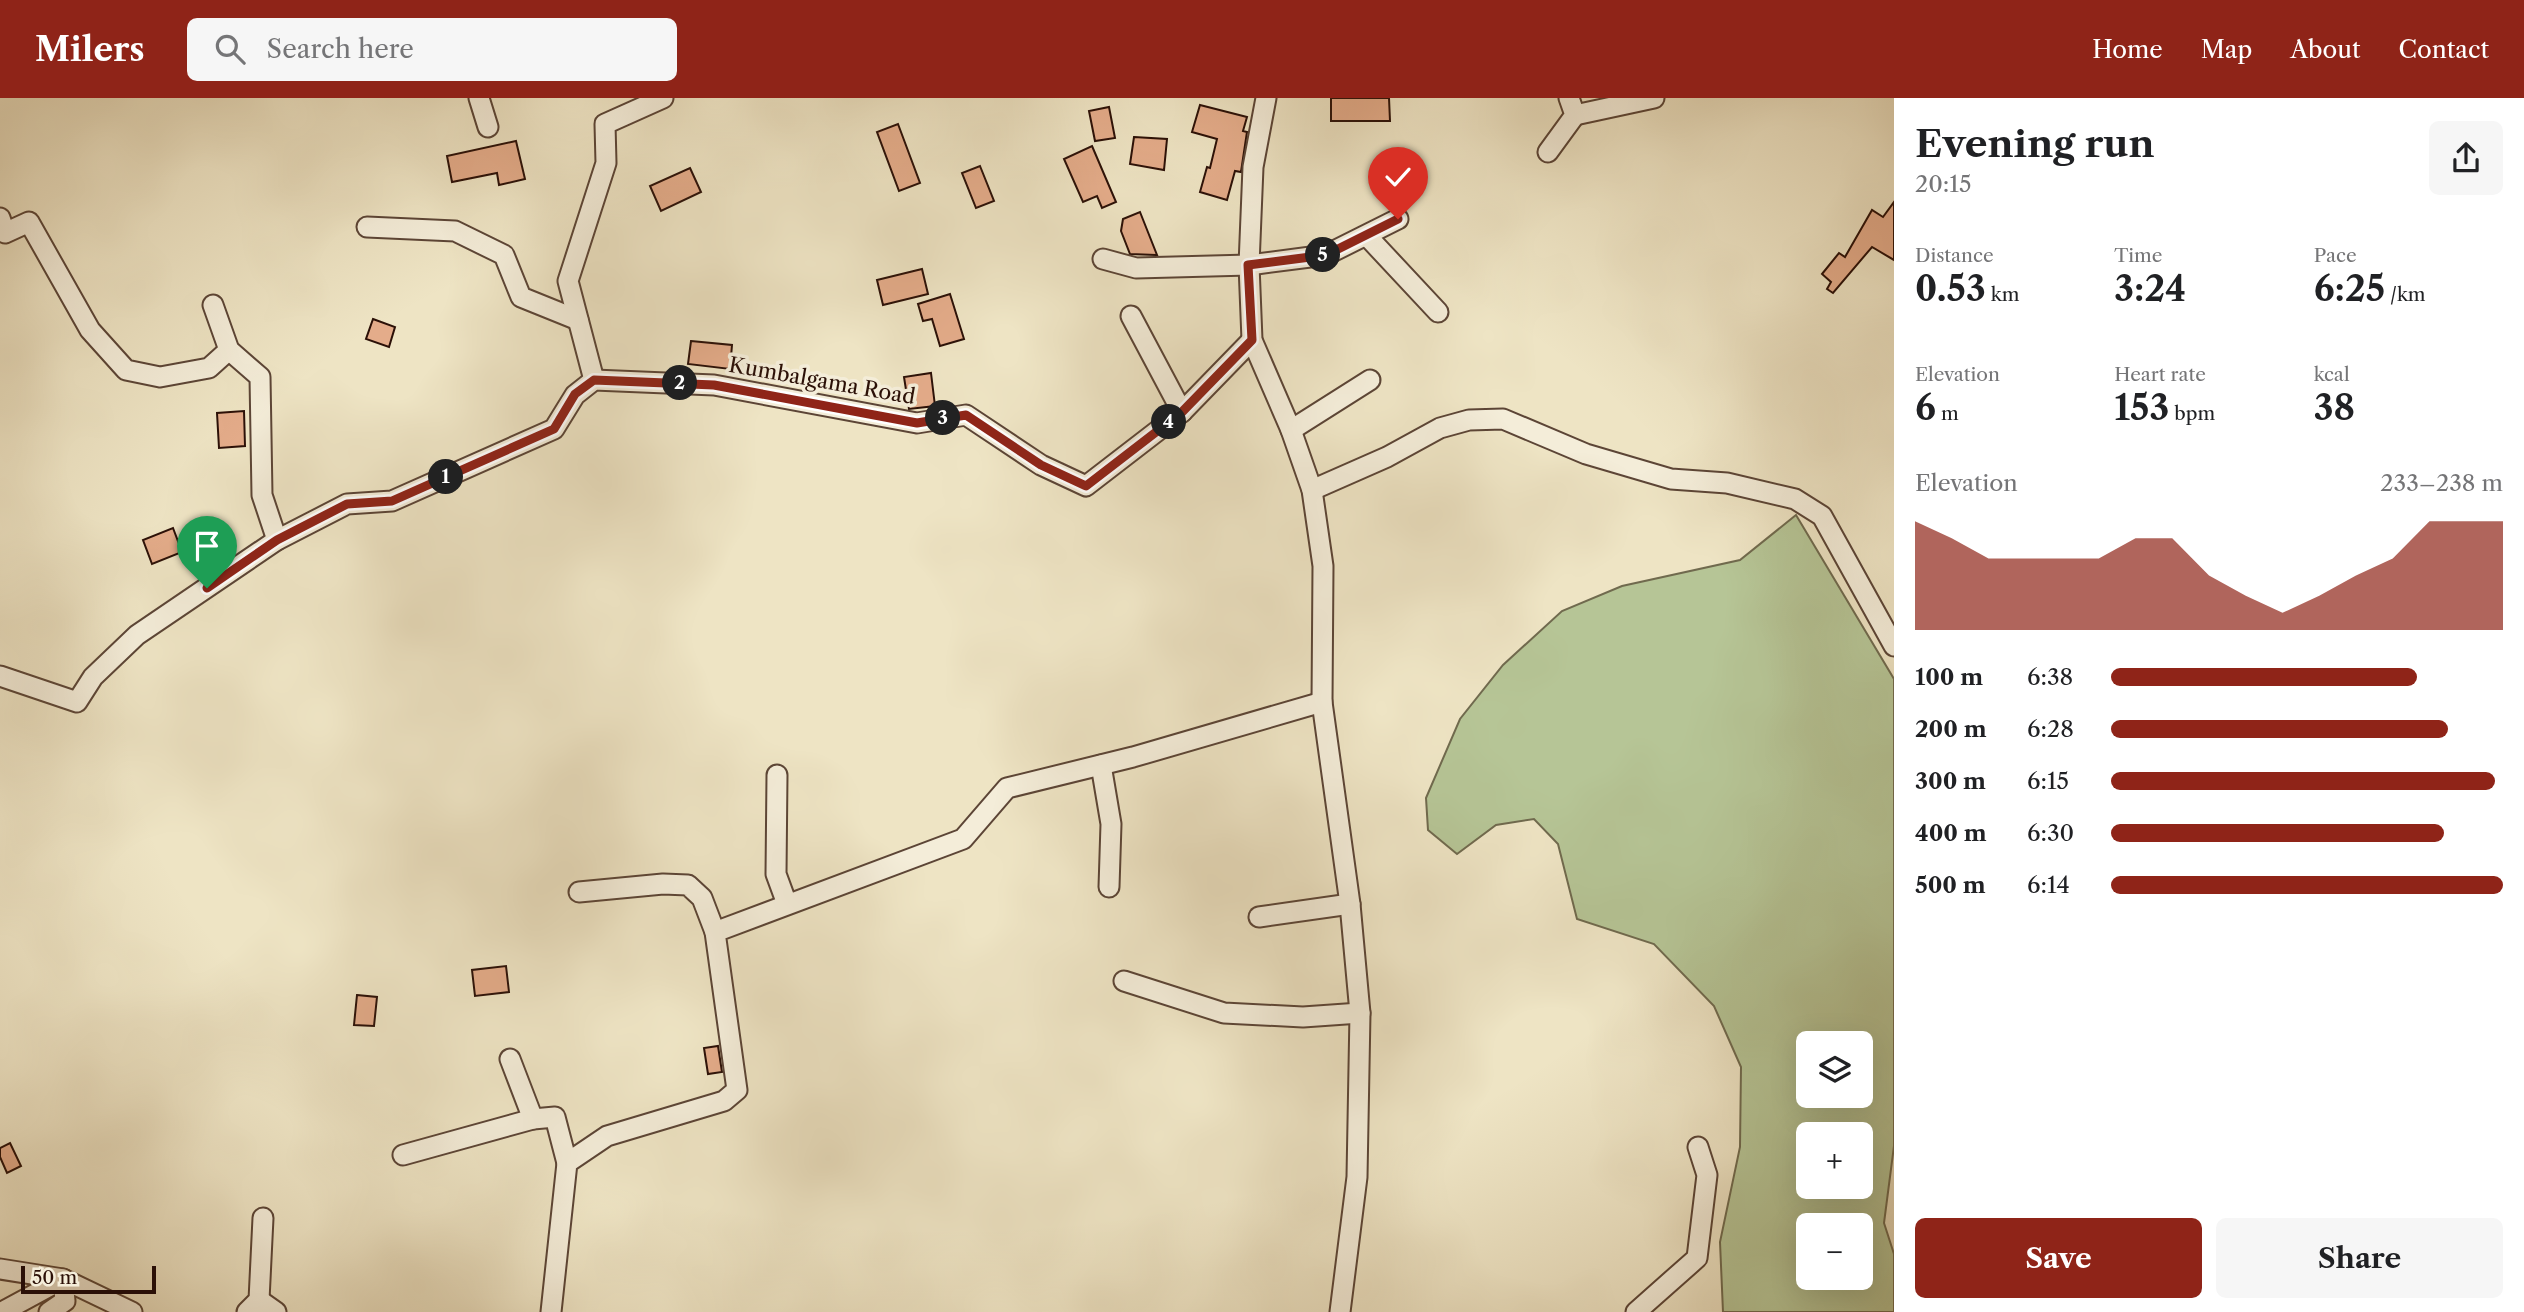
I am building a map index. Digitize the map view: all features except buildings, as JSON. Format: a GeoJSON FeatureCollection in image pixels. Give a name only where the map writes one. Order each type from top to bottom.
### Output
{"type":"FeatureCollection","features":[{"type":"Feature","properties":{"kind":"street"},"geometry":{"type":"LineString","coordinates":[[479,98],[488,127]]}},
{"type":"Feature","properties":{"kind":"street"},"geometry":{"type":"LineString","coordinates":[[0,676],[77,702],[93,677],[137,635],[277,540],[347,504],[392,501],[554,429],[575,394],[594,380],[568,281],[606,163],[605,124],[663,98]]}},
{"type":"Feature","properties":{"kind":"street"},"geometry":{"type":"LineString","coordinates":[[1266,98],[1253,167],[1248,265],[1252,340],[1291,430],[1312,491],[1323,566],[1322,702],[1350,904],[1360,1013],[1357,1177],[1340,1312]]}},
{"type":"Feature","properties":{"kind":"street"},"geometry":{"type":"LineString","coordinates":[[1548,152],[1572,107],[1654,98]]}},
{"type":"Feature","properties":{"kind":"street"},"geometry":{"type":"LineString","coordinates":[[0,218],[5,233],[29,222],[90,330],[127,370],[160,377],[209,369],[229,350]]}},
{"type":"Feature","properties":{"kind":"street"},"geometry":{"type":"LineString","coordinates":[[1103,259],[1136,268],[1248,265],[1326,255],[1398,219]]}},
{"type":"Feature","properties":{"kind":"street"},"geometry":{"type":"LineString","coordinates":[[367,227],[455,231],[504,255],[521,297],[578,320]]}},
{"type":"Feature","properties":{"kind":"street"},"geometry":{"type":"LineString","coordinates":[[1367,236],[1438,313]]}},
{"type":"Feature","properties":{"kind":"street"},"geometry":{"type":"LineString","coordinates":[[212,304],[229,350],[260,377],[262,495],[277,540]]}},
{"type":"Feature","properties":{"kind":"street"},"geometry":{"type":"LineString","coordinates":[[1131,316],[1182,412]]}},
{"type":"Feature","properties":{"kind":"street","name":"Kumbalgama Road"},"geometry":{"type":"LineString","coordinates":[[594,380],[714,385],[917,423],[966,415],[1041,465],[1086,486],[1182,412],[1252,340]]}},
{"type":"Feature","properties":{"kind":"street"},"geometry":{"type":"LineString","coordinates":[[1291,430],[1370,380]]}},
{"type":"Feature","properties":{"kind":"street"},"geometry":{"type":"LineString","coordinates":[[1312,491],[1387,457],[1440,428],[1469,420],[1503,419],[1586,454],[1671,479],[1727,484],[1795,499],[1822,516],[1894,646]]}},
{"type":"Feature","properties":{"kind":"street"},"geometry":{"type":"LineString","coordinates":[[715,932],[962,839],[1007,788],[1101,765],[1322,702]]}},
{"type":"Feature","properties":{"kind":"street"},"geometry":{"type":"LineString","coordinates":[[1101,765],[1111,824],[1109,887]]}},
{"type":"Feature","properties":{"kind":"street"},"geometry":{"type":"LineString","coordinates":[[777,775],[776,873],[787,904]]}},
{"type":"Feature","properties":{"kind":"street"},"geometry":{"type":"LineString","coordinates":[[567,1163],[607,1136],[724,1101],[737,1090],[715,932],[702,898],[688,885],[663,884],[579,892]]}},
{"type":"Feature","properties":{"kind":"street"},"geometry":{"type":"LineString","coordinates":[[1259,917],[1350,904]]}},
{"type":"Feature","properties":{"kind":"street"},"geometry":{"type":"LineString","coordinates":[[1124,981],[1224,1013],[1303,1017],[1360,1013]]}},
{"type":"Feature","properties":{"kind":"street"},"geometry":{"type":"LineString","coordinates":[[510,1059],[533,1118]]}},
{"type":"Feature","properties":{"kind":"street"},"geometry":{"type":"LineString","coordinates":[[403,1155],[533,1118],[555,1117],[567,1163],[551,1312]]}},
{"type":"Feature","properties":{"kind":"street"},"geometry":{"type":"LineString","coordinates":[[1636,1312],[1697,1258],[1707,1175],[1699,1147]]}},
{"type":"Feature","properties":{"kind":"street"},"geometry":{"type":"LineString","coordinates":[[264,1218],[253,1306],[276,1312]]}},
{"type":"Feature","properties":{"kind":"street"},"geometry":{"type":"LineString","coordinates":[[0,1269],[63,1279],[132,1312]]}},
{"type":"Feature","properties":{"kind":"street"},"geometry":{"type":"LineString","coordinates":[[2,1312],[63,1279]]}},
{"type":"Feature","properties":{"kind":"street"},"geometry":{"type":"LineString","coordinates":[[49,1312],[65,1301],[63,1279]]}},
{"type":"Feature","properties":{"kind":"green space"},"geometry":{"type":"Polygon","coordinates":[[[1796,515],[1894,679],[1894,1146],[1884,1223],[1894,1254],[1894,1312],[1723,1312],[1720,1242],[1740,1147],[1741,1067],[1714,1006],[1654,944],[1577,919],[1558,844],[1534,819],[1496,825],[1457,854],[1428,830],[1426,798],[1460,719],[1503,665],[1562,611],[1622,586],[1740,560],[1796,515]]]}},
{"type":"Feature","properties":{"kind":"route"},"geometry":{"type":"LineString","coordinates":[[207,588],[277,540],[347,504],[392,501],[554,429],[575,394],[594,380],[714,385],[917,423],[966,415],[1041,465],[1086,486],[1182,412],[1252,340],[1248,265],[1326,255],[1398,219]]}}]}
